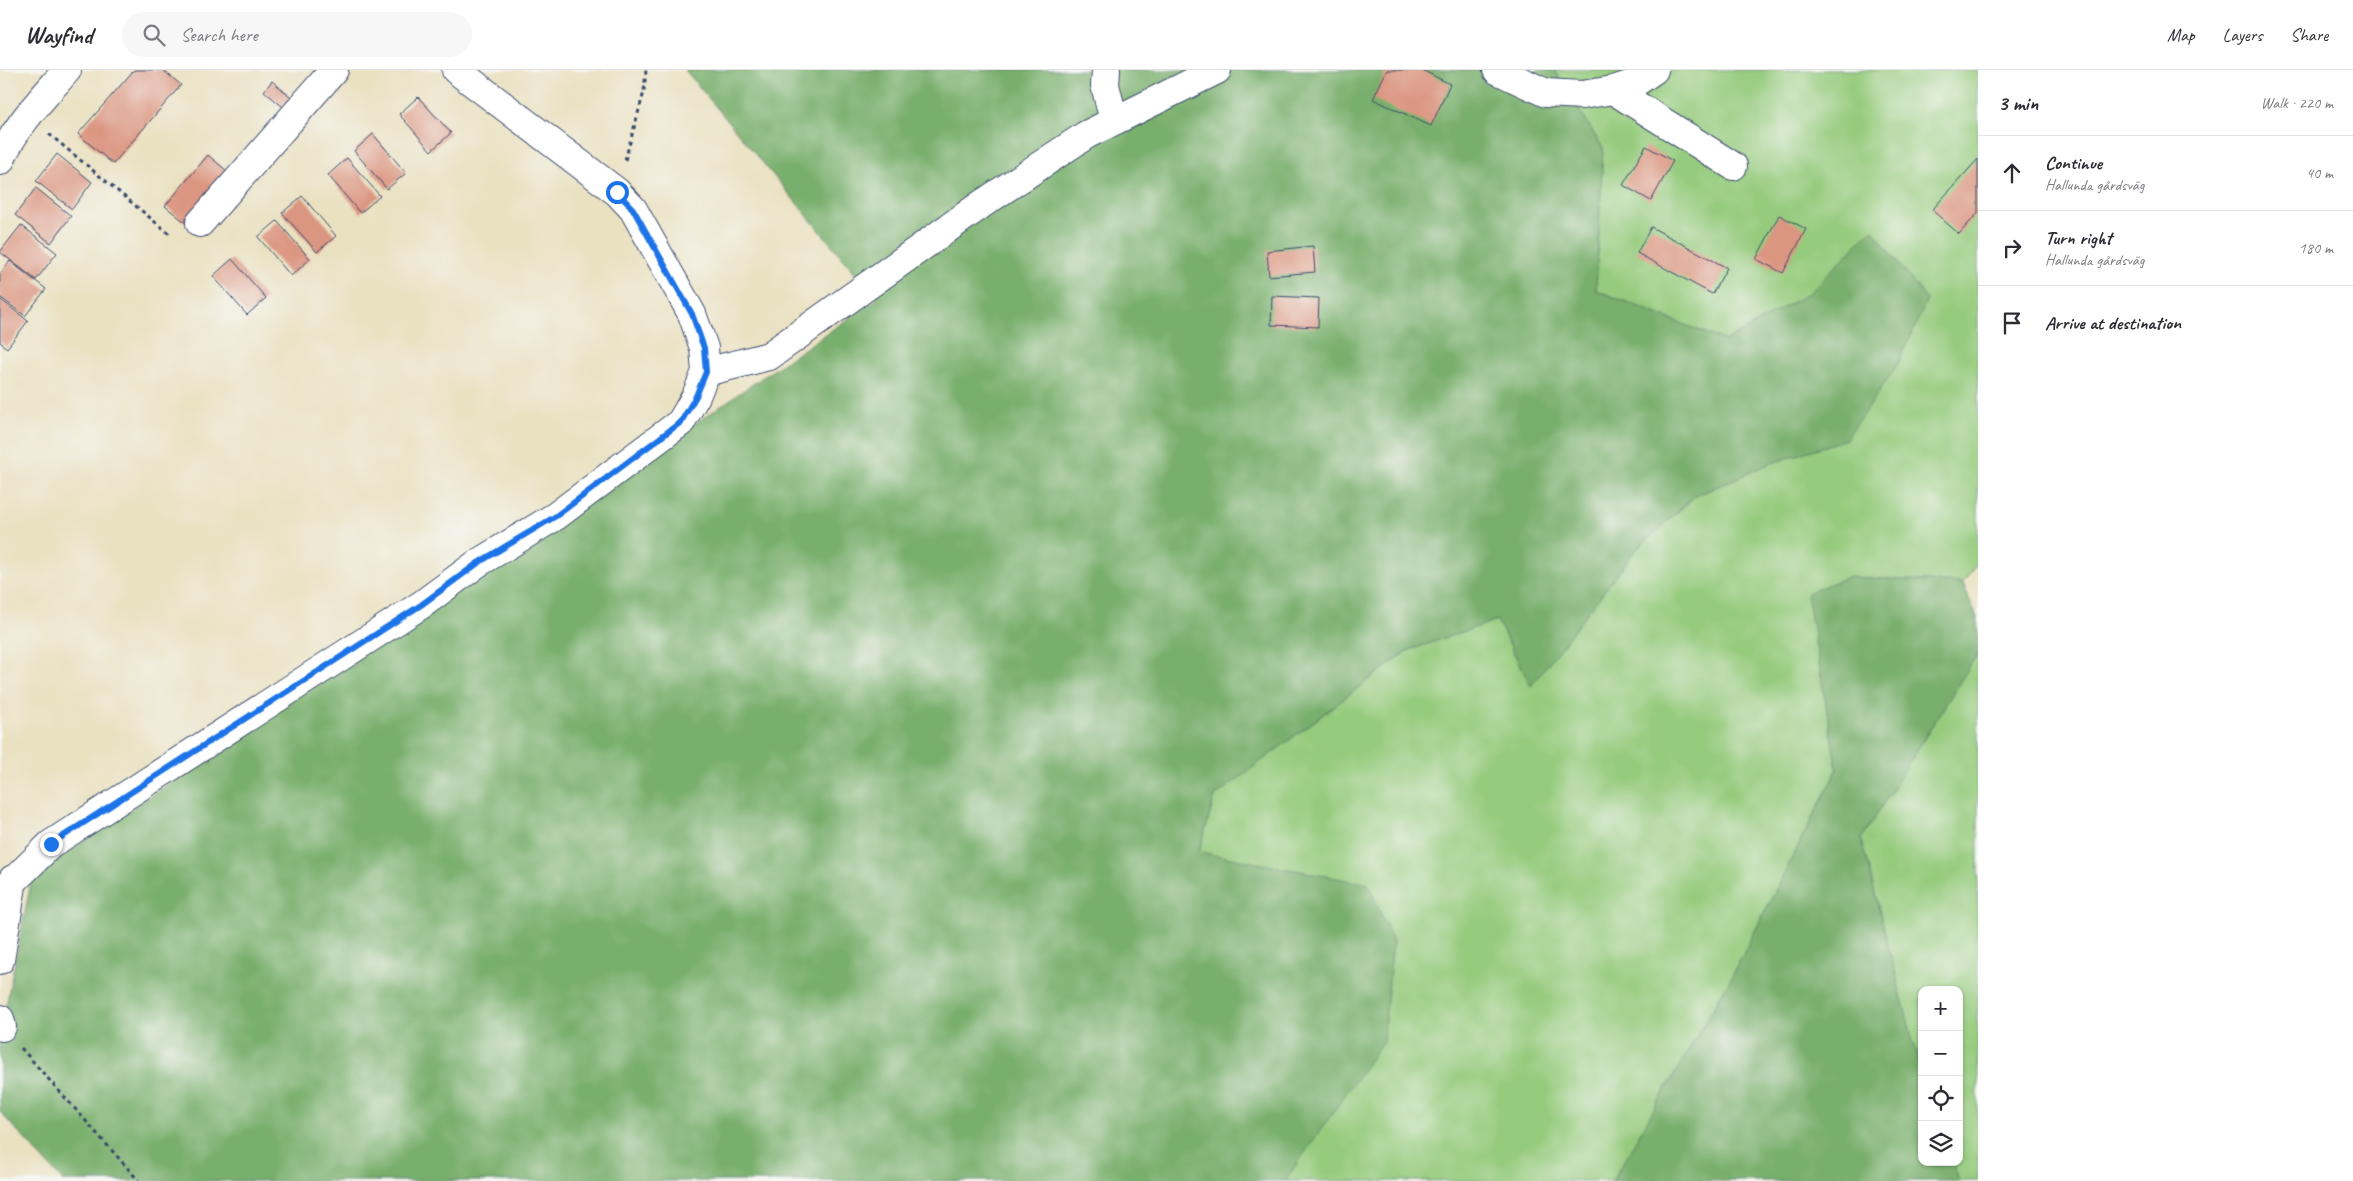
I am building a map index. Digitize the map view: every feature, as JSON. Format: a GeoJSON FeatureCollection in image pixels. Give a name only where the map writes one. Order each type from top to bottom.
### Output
{"type":"FeatureCollection","features":[{"type":"Feature","properties":{"kind":"street"},"geometry":{"type":"LineString","coordinates":[[0,161],[6,147],[27,116],[67,70]]}},
{"type":"Feature","properties":{"kind":"street"},"geometry":{"type":"LineString","coordinates":[[200,223],[334,70]]}},
{"type":"Feature","properties":{"kind":"street"},"geometry":{"type":"LineString","coordinates":[[0,960],[6,887],[51,844],[421,605],[478,563],[556,516],[681,422],[696,396],[706,372],[704,348],[692,314],[633,209],[617,192],[456,70]]}},
{"type":"Feature","properties":{"kind":"street"},"geometry":{"type":"LineString","coordinates":[[1106,70],[1105,85],[1114,121]]}},
{"type":"Feature","properties":{"kind":"street"},"geometry":{"type":"LineString","coordinates":[[706,372],[769,356],[982,204],[1086,135],[1217,70]]}},
{"type":"Feature","properties":{"kind":"street"},"geometry":{"type":"LineString","coordinates":[[1497,70],[1546,94],[1582,96],[1613,90],[1635,83],[1654,70]]}},
{"type":"Feature","properties":{"kind":"street"},"geometry":{"type":"LineString","coordinates":[[1613,90],[1733,166]]}},
{"type":"Feature","properties":{"kind":"path"},"geometry":{"type":"LineString","coordinates":[[617,192],[644,92],[646,70]]}},
{"type":"Feature","properties":{"kind":"path"},"geometry":{"type":"LineString","coordinates":[[27,116],[172,236],[184,234],[200,223]]}},
{"type":"Feature","properties":{"kind":"path"},"geometry":{"type":"LineString","coordinates":[[1,1023],[140,1181]]}},
{"type":"Feature","properties":{"kind":"green space"},"geometry":{"type":"Polygon","coordinates":[[[685,70],[1554,70],[1603,148],[1596,290],[1726,341],[1809,293],[1872,229],[1927,300],[1898,364],[1846,439],[1769,464],[1695,496],[1634,552],[1531,686],[1497,620],[1407,651],[1215,796],[1199,852],[1368,884],[1393,941],[1383,1041],[1287,1178],[1288,1181],[63,1181],[0,1112],[0,1035],[32,877],[877,299],[685,70]]]}},
{"type":"Feature","properties":{"kind":"green space"},"geometry":{"type":"Polygon","coordinates":[[[1554,70],[1978,70],[1978,562],[1963,583],[1848,577],[1807,593],[1837,770],[1731,978],[1612,1181],[1288,1181],[1199,852],[1215,796],[1407,651],[1497,620],[1531,685],[1634,552],[1695,496],[1769,464],[1872,230],[1809,293],[1726,341],[1596,290],[1603,148],[1554,70]]]}},
{"type":"Feature","properties":{"kind":"green space"},"geometry":{"type":"Polygon","coordinates":[[[1848,577],[1963,583],[1978,620],[1978,653],[1861,839],[1918,1056],[1918,1166],[1954,1166],[1959,1181],[1612,1181],[1731,978],[1837,770],[1807,593],[1848,577]]]}},
{"type":"Feature","properties":{"kind":"green space"},"geometry":{"type":"Polygon","coordinates":[[[1978,653],[1978,1181],[1959,1181],[1954,1166],[1963,1166],[1963,986],[1918,986],[1918,1056],[1861,839],[1978,653]]]}},
{"type":"Feature","properties":{"kind":"building"},"geometry":{"type":"Polygon","coordinates":[[[134,70],[163,70],[181,85],[113,164],[78,134],[134,70]]]}},
{"type":"Feature","properties":{"kind":"building"},"geometry":{"type":"Polygon","coordinates":[[[1387,70],[1422,70],[1450,84],[1431,126],[1373,99],[1387,70]]]}},
{"type":"Feature","properties":{"kind":"building"},"geometry":{"type":"Polygon","coordinates":[[[272,81],[291,97],[283,107],[264,91],[272,81]]]}},
{"type":"Feature","properties":{"kind":"building"},"geometry":{"type":"Polygon","coordinates":[[[418,97],[451,133],[431,151],[399,114],[418,97]]]}},
{"type":"Feature","properties":{"kind":"building"},"geometry":{"type":"Polygon","coordinates":[[[373,134],[406,173],[387,189],[354,151],[373,134]]]}},
{"type":"Feature","properties":{"kind":"building"},"geometry":{"type":"Polygon","coordinates":[[[1646,146],[1673,161],[1651,201],[1623,185],[1646,146]]]}},
{"type":"Feature","properties":{"kind":"building"},"geometry":{"type":"Polygon","coordinates":[[[57,154],[92,182],[72,209],[36,181],[57,154]]]}},
{"type":"Feature","properties":{"kind":"building"},"geometry":{"type":"Polygon","coordinates":[[[208,155],[228,172],[186,223],[165,206],[208,155]]]}},
{"type":"Feature","properties":{"kind":"building"},"geometry":{"type":"Polygon","coordinates":[[[347,158],[380,196],[360,213],[328,175],[347,158]]]}},
{"type":"Feature","properties":{"kind":"building"},"geometry":{"type":"Polygon","coordinates":[[[1978,159],[1978,213],[1959,234],[1932,210],[1978,159]]]}},
{"type":"Feature","properties":{"kind":"building"},"geometry":{"type":"Polygon","coordinates":[[[36,188],[71,216],[51,243],[15,215],[36,188]]]}},
{"type":"Feature","properties":{"kind":"building"},"geometry":{"type":"Polygon","coordinates":[[[302,196],[336,236],[317,252],[282,213],[302,196]]]}},
{"type":"Feature","properties":{"kind":"building"},"geometry":{"type":"Polygon","coordinates":[[[1779,215],[1806,229],[1783,273],[1756,259],[1779,215]]]}},
{"type":"Feature","properties":{"kind":"building"},"geometry":{"type":"Polygon","coordinates":[[[277,221],[310,259],[291,276],[258,237],[277,221]]]}},
{"type":"Feature","properties":{"kind":"building"},"geometry":{"type":"Polygon","coordinates":[[[21,225],[57,253],[36,280],[0,252],[21,225]]]}},
{"type":"Feature","properties":{"kind":"building"},"geometry":{"type":"Polygon","coordinates":[[[1651,227],[1727,268],[1712,294],[1637,253],[1651,227]]]}},
{"type":"Feature","properties":{"kind":"building"},"geometry":{"type":"Polygon","coordinates":[[[1313,246],[1315,272],[1269,276],[1267,251],[1313,246]]]}},
{"type":"Feature","properties":{"kind":"building"},"geometry":{"type":"Polygon","coordinates":[[[232,259],[266,298],[247,315],[213,276],[232,259]]]}},
{"type":"Feature","properties":{"kind":"building"},"geometry":{"type":"Polygon","coordinates":[[[10,261],[46,289],[25,316],[0,297],[0,274],[10,261]]]}},
{"type":"Feature","properties":{"kind":"building"},"geometry":{"type":"Polygon","coordinates":[[[1272,296],[1319,298],[1318,327],[1271,325],[1272,296]]]}},
{"type":"Feature","properties":{"kind":"building"},"geometry":{"type":"Polygon","coordinates":[[[0,299],[28,321],[7,348],[0,342],[0,299]]]}},
{"type":"Feature","properties":{"kind":"route"},"geometry":{"type":"LineString","coordinates":[[51,844],[421,605],[478,563],[556,516],[681,422],[696,396],[706,372],[704,348],[692,314],[633,209],[617,192]]}}]}
